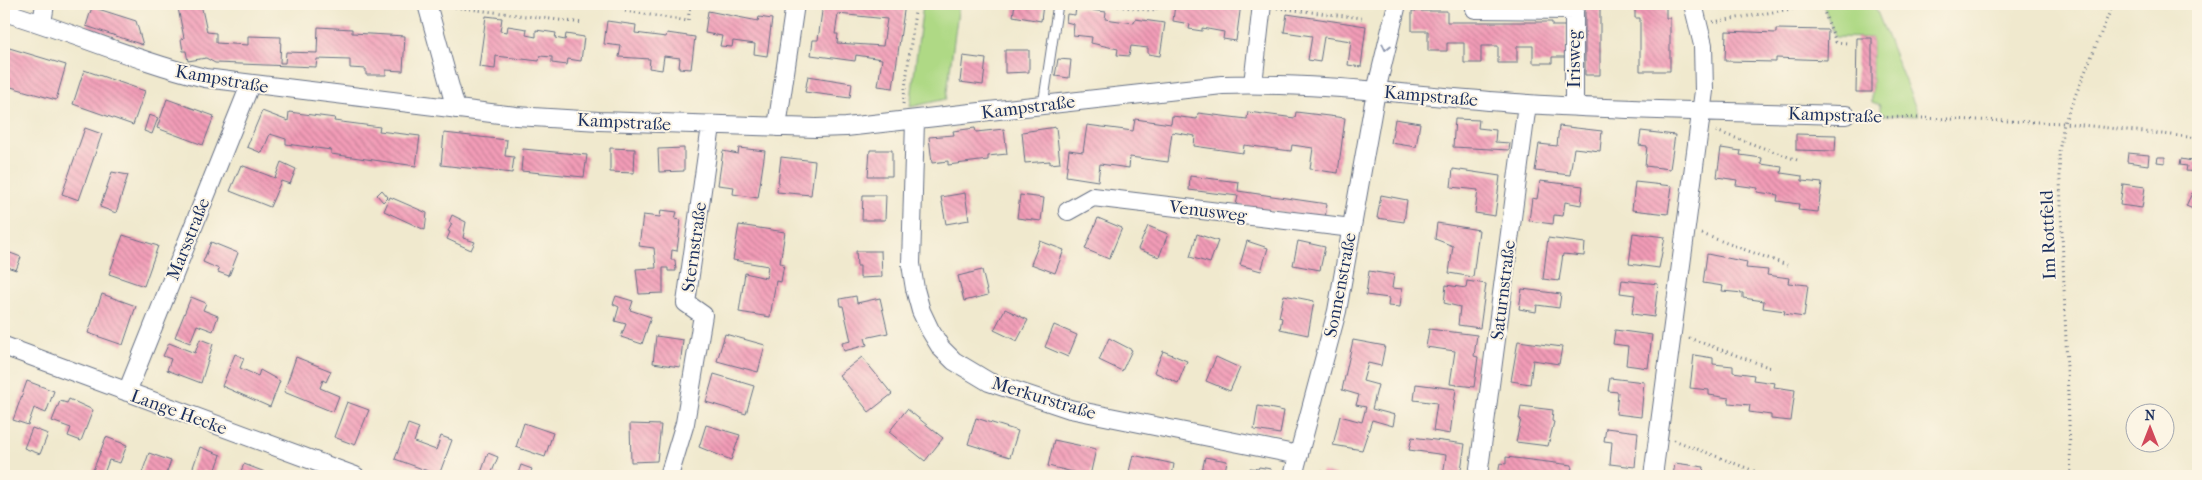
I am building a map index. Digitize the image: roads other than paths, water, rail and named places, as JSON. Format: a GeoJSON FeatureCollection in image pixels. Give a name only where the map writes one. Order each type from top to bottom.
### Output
{"type":"FeatureCollection","features":[{"type":"Feature","properties":{"kind":"street"},"geometry":{"type":"LineString","coordinates":[[42,23],[45,4]]}},
{"type":"Feature","properties":{"kind":"street"},"geometry":{"type":"LineString","coordinates":[[427,4],[456,109]]}},
{"type":"Feature","properties":{"kind":"street","name":"Sonnenstraße"},"geometry":{"type":"LineString","coordinates":[[1293,476],[1337,312],[1376,91],[1396,4]]}},
{"type":"Feature","properties":{"kind":"street"},"geometry":{"type":"LineString","coordinates":[[1653,476],[1700,118],[1704,67],[1693,4]]}},
{"type":"Feature","properties":{"kind":"street"},"geometry":{"type":"LineString","coordinates":[[1253,84],[1262,5]]}},
{"type":"Feature","properties":{"kind":"street"},"geometry":{"type":"LineString","coordinates":[[777,127],[794,8]]}},
{"type":"Feature","properties":{"kind":"street","name":"Irisweg"},"geometry":{"type":"LineString","coordinates":[[1475,9],[1574,10],[1574,106]]}},
{"type":"Feature","properties":{"kind":"street","name":"Kampstraße"},"geometry":{"type":"LineString","coordinates":[[4,12],[42,23],[161,68],[205,78],[456,109],[599,122],[816,128],[908,121],[1222,85],[1253,84],[1574,106],[1700,118],[1846,115]]}},
{"type":"Feature","properties":{"kind":"street","name":"Marsstraße"},"geometry":{"type":"LineString","coordinates":[[127,392],[250,85]]}},
{"type":"Feature","properties":{"kind":"street","name":"Saturnstraße"},"geometry":{"type":"LineString","coordinates":[[1478,476],[1527,104]]}},
{"type":"Feature","properties":{"kind":"street","name":"Merkurstraße"},"geometry":{"type":"LineString","coordinates":[[908,121],[913,281],[921,310],[930,330],[941,348],[954,361],[989,382],[1044,402],[1111,418],[1299,455]]}},
{"type":"Feature","properties":{"kind":"street","name":"Sternstraße"},"geometry":{"type":"LineString","coordinates":[[669,476],[685,423],[703,315],[686,302],[711,126]]}},
{"type":"Feature","properties":{"kind":"street","name":"Venusweg"},"geometry":{"type":"LineString","coordinates":[[1068,210],[1093,198],[1352,228]]}},
{"type":"Feature","properties":{"kind":"street","name":"Lange Hecke"},"geometry":{"type":"LineString","coordinates":[[4,346],[355,476]]}},
{"type":"Feature","properties":{"kind":"lane"},"geometry":{"type":"LineString","coordinates":[[1043,105],[1058,4]]}}]}
